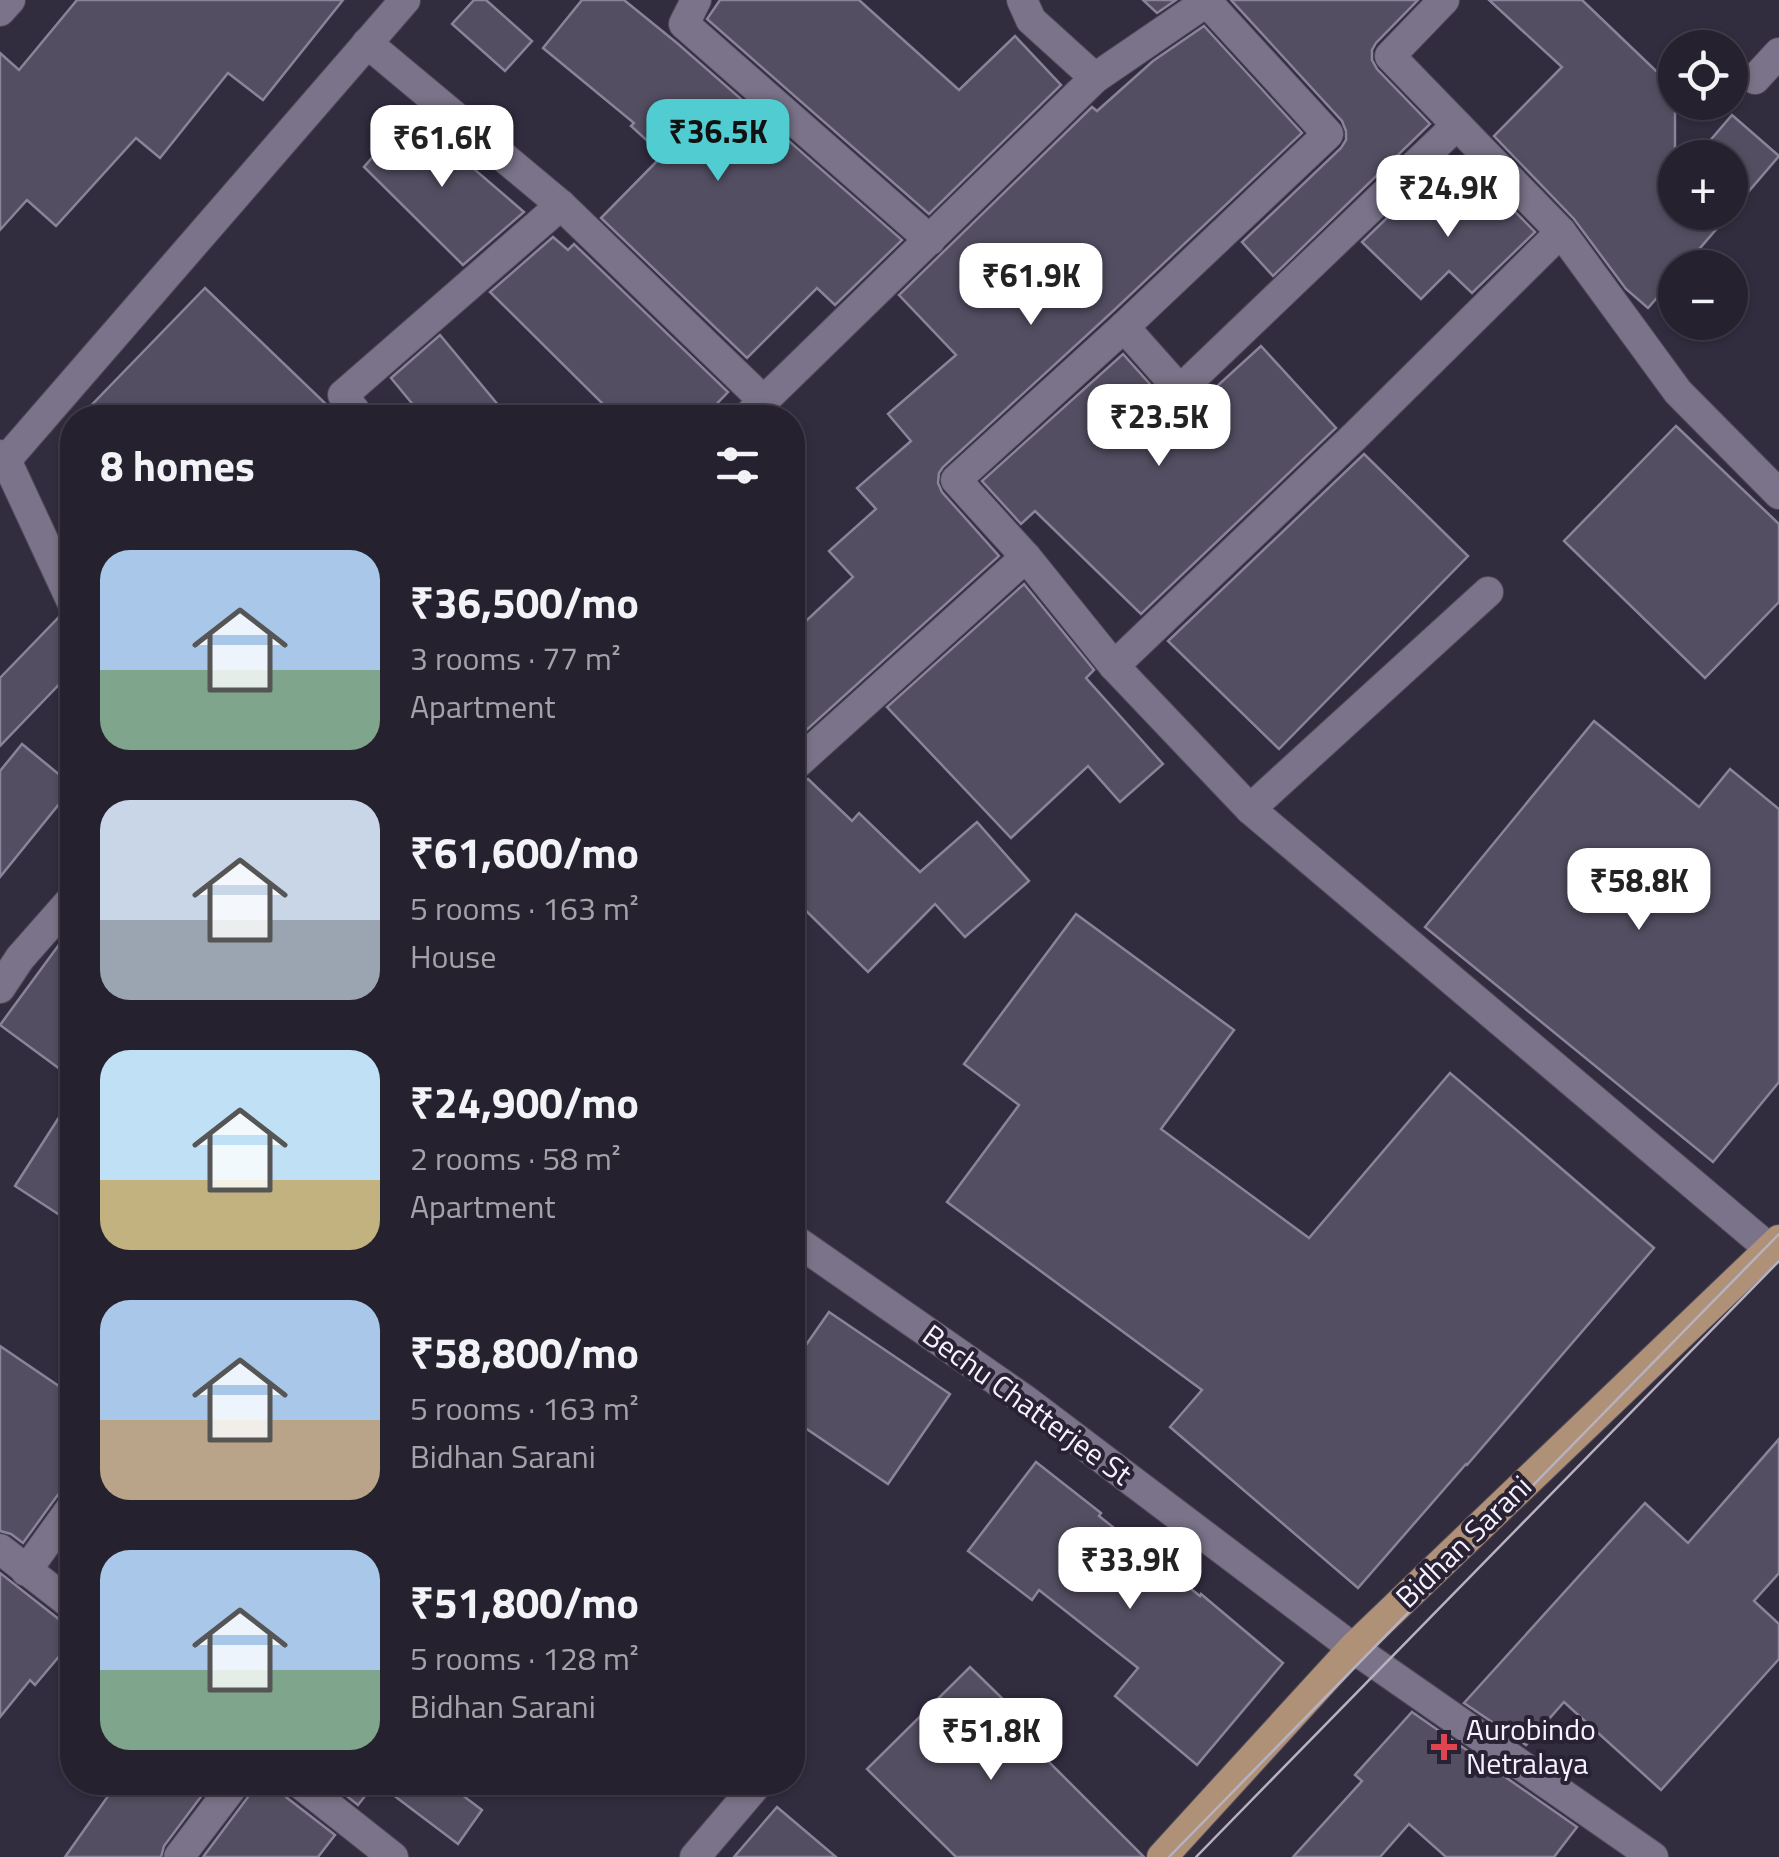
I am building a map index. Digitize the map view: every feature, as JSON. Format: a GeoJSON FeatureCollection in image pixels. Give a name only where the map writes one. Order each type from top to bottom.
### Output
{"type":"FeatureCollection","features":[{"type":"Feature","properties":{"kind":"main road","name":"Bidhan Sarani"},"geometry":{"type":"LineString","coordinates":[[1163,1857],[1353,1648],[1775,1245]]}},
{"type":"Feature","properties":{"kind":"street"},"geometry":{"type":"LineString","coordinates":[[0,11],[10,0]]}},
{"type":"Feature","properties":{"kind":"street"},"geometry":{"type":"LineString","coordinates":[[60,578],[2,461],[405,0]]}},
{"type":"Feature","properties":{"kind":"street"},"geometry":{"type":"LineString","coordinates":[[696,0],[684,24],[930,240]]}},
{"type":"Feature","properties":{"kind":"street"},"geometry":{"type":"LineString","coordinates":[[1444,0],[1390,56],[1561,232],[1678,392],[1779,494]]}},
{"type":"Feature","properties":{"kind":"street"},"geometry":{"type":"LineString","coordinates":[[759,405],[1095,78],[1208,1],[1328,134],[956,480],[1026,557],[1114,666],[1250,809],[1775,1245]]}},
{"type":"Feature","properties":{"kind":"street"},"geometry":{"type":"LineString","coordinates":[[1034,6],[1095,78]]}},
{"type":"Feature","properties":{"kind":"street"},"geometry":{"type":"LineString","coordinates":[[367,43],[562,206],[751,405]]}},
{"type":"Feature","properties":{"kind":"street"},"geometry":{"type":"LineString","coordinates":[[1755,79],[1779,52]]}},
{"type":"Feature","properties":{"kind":"street"},"geometry":{"type":"LineString","coordinates":[[1124,327],[1180,390],[1457,125]]}},
{"type":"Feature","properties":{"kind":"street"},"geometry":{"type":"LineString","coordinates":[[351,405],[343,394],[562,206]]}},
{"type":"Feature","properties":{"kind":"street"},"geometry":{"type":"LineString","coordinates":[[1114,666],[1561,232]]}},
{"type":"Feature","properties":{"kind":"street"},"geometry":{"type":"LineString","coordinates":[[805,756],[1026,557]]}},
{"type":"Feature","properties":{"kind":"street"},"geometry":{"type":"LineString","coordinates":[[1250,809],[1488,592]]}},
{"type":"Feature","properties":{"kind":"street"},"geometry":{"type":"LineString","coordinates":[[0,988],[20,958],[60,913]]}},
{"type":"Feature","properties":{"kind":"street","name":"Bechu Chatterjee St"},"geometry":{"type":"LineString","coordinates":[[805,1247],[1025,1400],[1353,1648],[1654,1857]]}},
{"type":"Feature","properties":{"kind":"street"},"geometry":{"type":"LineString","coordinates":[[60,1517],[8,1560],[60,1597]]}},
{"type":"Feature","properties":{"kind":"street"},"geometry":{"type":"LineString","coordinates":[[179,1857],[226,1795]]}},
{"type":"Feature","properties":{"kind":"street"},"geometry":{"type":"LineString","coordinates":[[314,1795],[393,1857]]}},
{"type":"Feature","properties":{"kind":"street"},"geometry":{"type":"LineString","coordinates":[[695,1857],[749,1795]]}},
{"type":"Feature","properties":{"kind":"building"},"geometry":{"type":"Polygon","coordinates":[[[77,0],[343,0],[263,100],[228,73],[160,158],[136,138],[56,226],[27,200],[0,230],[0,53],[19,70],[77,0]]]}},
{"type":"Feature","properties":{"kind":"building"},"geometry":{"type":"Polygon","coordinates":[[[474,0],[486,0],[532,41],[505,71],[452,24],[474,0]]]}},
{"type":"Feature","properties":{"kind":"building"},"geometry":{"type":"Polygon","coordinates":[[[582,0],[624,0],[902,240],[835,305],[817,288],[747,358],[601,218],[663,155],[631,126],[634,123],[543,48],[582,0]]]}},
{"type":"Feature","properties":{"kind":"building"},"geometry":{"type":"Polygon","coordinates":[[[720,0],[859,0],[959,90],[1015,36],[1061,85],[929,214],[707,19],[720,0]]]}},
{"type":"Feature","properties":{"kind":"building"},"geometry":{"type":"Polygon","coordinates":[[[1143,0],[1176,0],[1157,13],[1143,0]]]}},
{"type":"Feature","properties":{"kind":"building"},"geometry":{"type":"Polygon","coordinates":[[[1231,0],[1418,0],[1376,43],[1372,60],[1430,124],[1273,276],[1242,242],[1341,148],[1346,131],[1342,121],[1231,0]]]}},
{"type":"Feature","properties":{"kind":"building"},"geometry":{"type":"Polygon","coordinates":[[[1489,0],[1582,0],[1658,73],[1658,120],[1675,120],[1675,140],[1658,140],[1658,230],[1716,230],[1698,250],[1658,250],[1658,297],[1648,308],[1626,289],[1574,219],[1494,136],[1562,67],[1489,0]]]}},
{"type":"Feature","properties":{"kind":"building"},"geometry":{"type":"Polygon","coordinates":[[[1204,26],[1302,133],[943,467],[938,483],[942,492],[999,556],[805,731],[805,622],[853,577],[829,551],[876,509],[857,488],[911,441],[888,414],[956,355],[899,295],[1092,107],[1097,111],[1153,61],[1204,26]]]}},
{"type":"Feature","properties":{"kind":"building"},"geometry":{"type":"Polygon","coordinates":[[[410,114],[524,212],[463,265],[364,167],[410,114]]]}},
{"type":"Feature","properties":{"kind":"building"},"geometry":{"type":"Polygon","coordinates":[[[1728,120],[1738,120],[1779,156],[1748,192],[1748,140],[1710,140],[1728,120]]]}},
{"type":"Feature","properties":{"kind":"building"},"geometry":{"type":"Polygon","coordinates":[[[1488,184],[1535,232],[1472,293],[1449,271],[1421,299],[1362,242],[1419,187],[1452,220],[1488,184]]]}},
{"type":"Feature","properties":{"kind":"building"},"geometry":{"type":"Polygon","coordinates":[[[553,237],[568,250],[574,244],[728,392],[716,405],[604,405],[490,292],[553,237]]]}},
{"type":"Feature","properties":{"kind":"building"},"geometry":{"type":"Polygon","coordinates":[[[205,288],[327,405],[92,405],[205,288]]]}},
{"type":"Feature","properties":{"kind":"building"},"geometry":{"type":"Polygon","coordinates":[[[440,335],[498,405],[413,405],[391,378],[440,335]]]}},
{"type":"Feature","properties":{"kind":"building"},"geometry":{"type":"Polygon","coordinates":[[[1261,346],[1336,428],[1141,614],[1035,511],[1021,524],[982,481],[1123,354],[1167,403],[1191,410],[1261,346]]]}},
{"type":"Feature","properties":{"kind":"building"},"geometry":{"type":"Polygon","coordinates":[[[1676,426],[1779,524],[1779,602],[1705,678],[1564,541],[1676,426]]]}},
{"type":"Feature","properties":{"kind":"building"},"geometry":{"type":"Polygon","coordinates":[[[1364,454],[1468,556],[1279,749],[1168,641],[1364,454]]]}},
{"type":"Feature","properties":{"kind":"building"},"geometry":{"type":"Polygon","coordinates":[[[1024,584],[1094,670],[1086,678],[1163,764],[1120,802],[1088,766],[1011,838],[887,707],[1024,584]]]}},
{"type":"Feature","properties":{"kind":"building"},"geometry":{"type":"Polygon","coordinates":[[[60,616],[60,684],[0,746],[0,678],[60,616]]]}},
{"type":"Feature","properties":{"kind":"building"},"geometry":{"type":"Polygon","coordinates":[[[1594,721],[1699,807],[1730,769],[1779,809],[1779,1082],[1713,1162],[1425,927],[1594,721]]]}},
{"type":"Feature","properties":{"kind":"building"},"geometry":{"type":"Polygon","coordinates":[[[22,744],[60,775],[60,803],[0,877],[0,771],[22,744]]]}},
{"type":"Feature","properties":{"kind":"building"},"geometry":{"type":"Polygon","coordinates":[[[805,780],[852,821],[859,813],[920,872],[977,822],[1029,881],[965,937],[935,904],[868,972],[805,910],[805,780]]]}},
{"type":"Feature","properties":{"kind":"building"},"geometry":{"type":"Polygon","coordinates":[[[1076,914],[1234,1030],[1161,1129],[1309,1238],[1450,1073],[1654,1248],[1358,1588],[1170,1427],[1202,1390],[947,1202],[1019,1105],[964,1064],[1076,914]]]}},
{"type":"Feature","properties":{"kind":"building"},"geometry":{"type":"Polygon","coordinates":[[[60,943],[60,1069],[0,1025],[60,943]]]}},
{"type":"Feature","properties":{"kind":"building"},"geometry":{"type":"Polygon","coordinates":[[[60,1116],[60,1215],[15,1186],[60,1116]]]}},
{"type":"Feature","properties":{"kind":"building"},"geometry":{"type":"Polygon","coordinates":[[[829,1312],[950,1394],[888,1484],[805,1428],[805,1346],[829,1312]]]}},
{"type":"Feature","properties":{"kind":"building"},"geometry":{"type":"Polygon","coordinates":[[[0,1346],[60,1387],[60,1493],[23,1543],[0,1531],[0,1346]]]}},
{"type":"Feature","properties":{"kind":"building"},"geometry":{"type":"Polygon","coordinates":[[[1779,1439],[1779,1573],[1754,1601],[1779,1624],[1779,1659],[1661,1790],[1564,1702],[1526,1745],[1464,1703],[1645,1503],[1688,1543],[1779,1439]]]}},
{"type":"Feature","properties":{"kind":"building"},"geometry":{"type":"Polygon","coordinates":[[[1036,1462],[1283,1663],[1197,1765],[1115,1696],[1138,1668],[1039,1590],[1032,1600],[968,1551],[1036,1462]]]}},
{"type":"Feature","properties":{"kind":"building"},"geometry":{"type":"Polygon","coordinates":[[[0,1573],[60,1620],[60,1655],[35,1685],[30,1680],[0,1717],[0,1573]]]}},
{"type":"Feature","properties":{"kind":"building"},"geometry":{"type":"Polygon","coordinates":[[[970,1667],[1044,1739],[1035,1748],[1144,1857],[956,1857],[867,1769],[970,1667]]]}},
{"type":"Feature","properties":{"kind":"building"},"geometry":{"type":"Polygon","coordinates":[[[1412,1712],[1577,1827],[1554,1857],[1446,1857],[1409,1824],[1380,1857],[1293,1857],[1362,1781],[1355,1775],[1412,1712]]]}},
{"type":"Feature","properties":{"kind":"building"},"geometry":{"type":"Polygon","coordinates":[[[109,1795],[202,1795],[164,1846],[161,1857],[65,1857],[109,1795]]]}},
{"type":"Feature","properties":{"kind":"building"},"geometry":{"type":"Polygon","coordinates":[[[250,1795],[285,1795],[335,1835],[318,1857],[203,1857],[250,1795]]]}},
{"type":"Feature","properties":{"kind":"building"},"geometry":{"type":"Polygon","coordinates":[[[345,1795],[366,1795],[358,1805],[345,1795]]]}},
{"type":"Feature","properties":{"kind":"building"},"geometry":{"type":"Polygon","coordinates":[[[393,1795],[462,1795],[482,1810],[458,1844],[393,1795]]]}},
{"type":"Feature","properties":{"kind":"building"},"geometry":{"type":"Polygon","coordinates":[[[777,1807],[836,1857],[734,1857],[777,1807]]]}},
{"type":"Feature","properties":{"kind":"tram line"},"geometry":{"type":"LineString","coordinates":[[1169,1857],[1779,1234]]}},
{"type":"Feature","properties":{"kind":"tram line"},"geometry":{"type":"LineString","coordinates":[[1196,1857],[1779,1261]]}},
{"type":"Feature","properties":{"kind":"place","name":"Aurobindo Netralaya"},"geometry":{"type":"Point","coordinates":[1444,1747]}}]}
